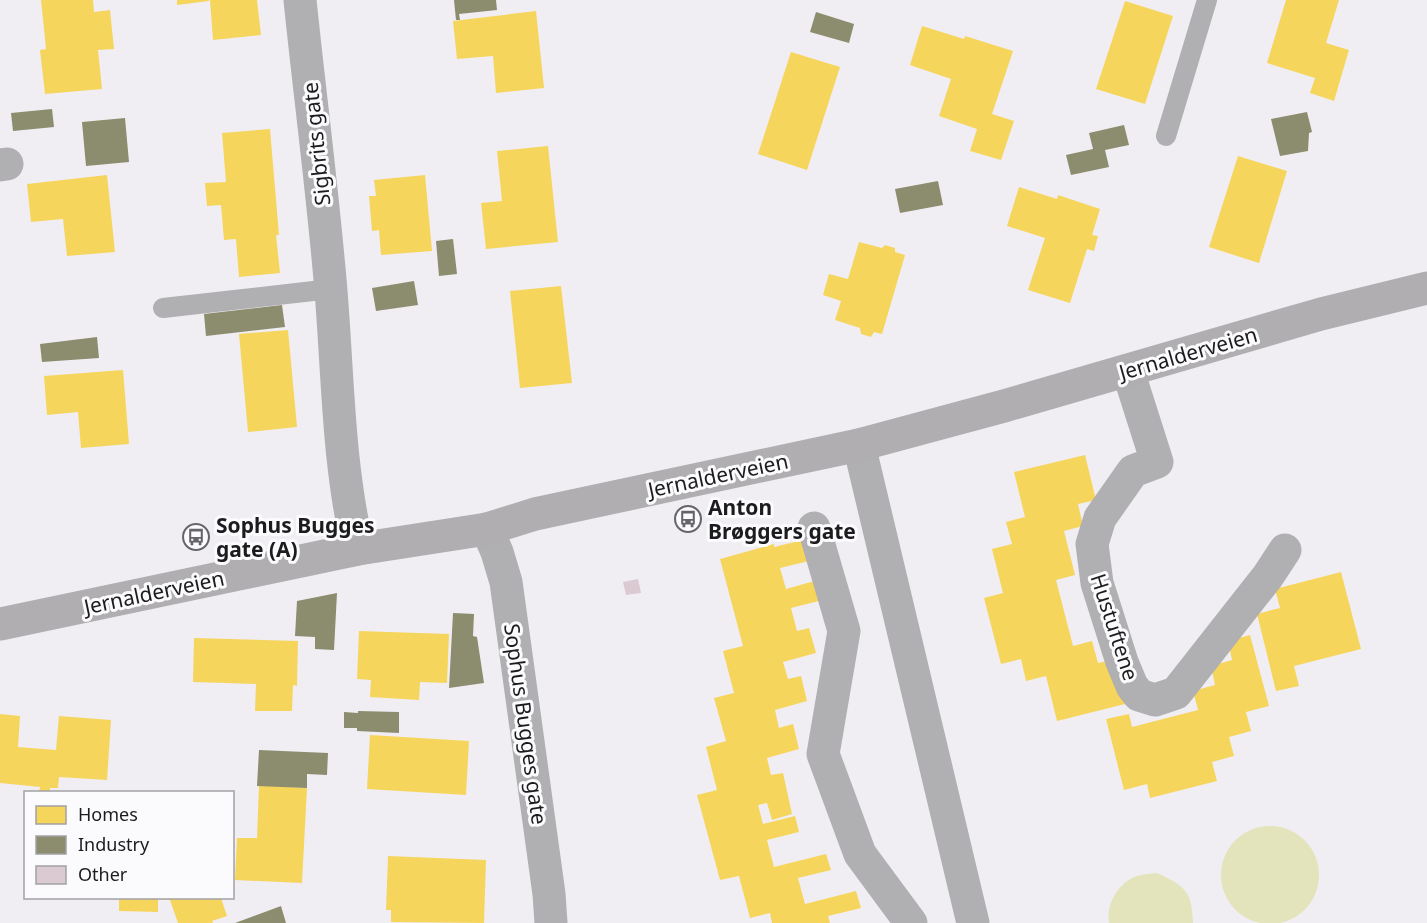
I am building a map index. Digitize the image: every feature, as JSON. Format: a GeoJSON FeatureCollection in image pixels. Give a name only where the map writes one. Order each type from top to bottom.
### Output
{"type":"FeatureCollection","features":[{"type":"Feature","properties":{"kind":"street","name":"Sigbrits gate"},"geometry":{"type":"LineString","coordinates":[[300,0],[331,289],[343,460],[348,503],[358,549]]}},
{"type":"Feature","properties":{"kind":"street","name":"Jernalderveien"},"geometry":{"type":"LineString","coordinates":[[0,624],[358,549],[487,529],[535,514],[860,445],[1128,371],[1321,314],[1427,288]]}},
{"type":"Feature","properties":{"kind":"street","name":"Hustuftene"},"geometry":{"type":"LineString","coordinates":[[1128,371],[1157,462],[1133,471],[1100,518],[1092,544],[1097,583],[1122,662],[1139,695],[1155,700],[1176,693],[1286,550]]}},
{"type":"Feature","properties":{"kind":"street"},"geometry":{"type":"LineString","coordinates":[[860,445],[973,923]]}},
{"type":"Feature","properties":{"kind":"street"},"geometry":{"type":"LineString","coordinates":[[814,528],[844,631],[823,754],[860,854],[910,923]]}},
{"type":"Feature","properties":{"kind":"street","name":"Sophus Bugges gate"},"geometry":{"type":"LineString","coordinates":[[487,529],[506,582],[549,894],[550,923]]}},
{"type":"Feature","properties":{"kind":"lane"},"geometry":{"type":"LineString","coordinates":[[1166,136],[1207,0]]}},
{"type":"Feature","properties":{"kind":"lane"},"geometry":{"type":"LineString","coordinates":[[163,308],[331,289]]}},
{"type":"Feature","properties":{"kind":"green space"},"geometry":{"type":"Polygon","coordinates":[[[1270,826],[1289,830],[1305,840],[1315,856],[1319,875],[1315,894],[1305,910],[1289,920],[1270,924],[1251,920],[1235,910],[1225,894],[1221,875],[1225,856],[1235,840],[1251,830],[1270,826]]]}},
{"type":"Feature","properties":{"kind":"green space"},"geometry":{"type":"Polygon","coordinates":[[[1157,873],[1185,891],[1191,904],[1193,923],[1109,923],[1109,910],[1117,891],[1135,877],[1157,873]]]}},
{"type":"Feature","properties":{"kind":"building: Homes"},"geometry":{"type":"Polygon","coordinates":[[[41,0],[93,0],[94,12],[110,10],[114,49],[98,50],[102,89],[45,94],[40,50],[46,49],[41,0]]]}},
{"type":"Feature","properties":{"kind":"building: Homes"},"geometry":{"type":"Polygon","coordinates":[[[177,0],[209,0],[209,1],[177,5],[177,0]]]}},
{"type":"Feature","properties":{"kind":"building: Homes"},"geometry":{"type":"Polygon","coordinates":[[[210,0],[257,0],[261,35],[213,40],[210,0]]]}},
{"type":"Feature","properties":{"kind":"building: Homes"},"geometry":{"type":"Polygon","coordinates":[[[1286,0],[1339,0],[1326,43],[1349,50],[1334,101],[1310,93],[1315,78],[1267,63],[1286,0]]]}},
{"type":"Feature","properties":{"kind":"building: Homes"},"geometry":{"type":"Polygon","coordinates":[[[1125,1],[1173,16],[1145,104],[1096,89],[1125,1]]]}},
{"type":"Feature","properties":{"kind":"building: Homes"},"geometry":{"type":"Polygon","coordinates":[[[536,11],[544,88],[496,93],[493,56],[457,59],[453,21],[536,11]]]}},
{"type":"Feature","properties":{"kind":"building: Homes"},"geometry":{"type":"Polygon","coordinates":[[[922,26],[1013,51],[992,114],[1014,121],[1001,160],[970,151],[977,129],[939,116],[951,79],[910,65],[922,26]]]}},
{"type":"Feature","properties":{"kind":"building: Homes"},"geometry":{"type":"Polygon","coordinates":[[[791,52],[840,67],[807,170],[758,154],[791,52]]]}},
{"type":"Feature","properties":{"kind":"building: Homes"},"geometry":{"type":"Polygon","coordinates":[[[270,129],[280,273],[239,277],[236,239],[224,240],[221,205],[207,206],[205,183],[226,182],[222,133],[270,129]]]}},
{"type":"Feature","properties":{"kind":"building: Homes"},"geometry":{"type":"Polygon","coordinates":[[[548,146],[558,242],[486,249],[481,203],[502,201],[497,151],[548,146]]]}},
{"type":"Feature","properties":{"kind":"building: Homes"},"geometry":{"type":"Polygon","coordinates":[[[1238,156],[1287,171],[1259,263],[1209,247],[1238,156]]]}},
{"type":"Feature","properties":{"kind":"building: Homes"},"geometry":{"type":"Polygon","coordinates":[[[107,175],[115,252],[67,256],[63,219],[31,222],[27,184],[107,175]]]}},
{"type":"Feature","properties":{"kind":"building: Homes"},"geometry":{"type":"Polygon","coordinates":[[[425,175],[432,251],[381,255],[379,230],[372,231],[369,196],[376,196],[374,180],[425,175]]]}},
{"type":"Feature","properties":{"kind":"building: Homes"},"geometry":{"type":"Polygon","coordinates":[[[1019,187],[1057,199],[1058,195],[1100,209],[1092,235],[1098,236],[1094,251],[1087,249],[1070,303],[1028,290],[1045,238],[1007,226],[1019,187]]]}},
{"type":"Feature","properties":{"kind":"building: Homes"},"geometry":{"type":"Polygon","coordinates":[[[859,242],[882,248],[885,245],[905,255],[882,334],[874,332],[871,337],[861,334],[860,328],[835,320],[841,301],[823,295],[829,274],[848,279],[859,242]]]}},
{"type":"Feature","properties":{"kind":"building: Homes"},"geometry":{"type":"Polygon","coordinates":[[[561,286],[572,383],[520,388],[510,291],[561,286]]]}},
{"type":"Feature","properties":{"kind":"building: Homes"},"geometry":{"type":"Polygon","coordinates":[[[288,330],[297,427],[248,432],[239,334],[288,330]]]}},
{"type":"Feature","properties":{"kind":"building: Homes"},"geometry":{"type":"Polygon","coordinates":[[[123,370],[129,444],[81,448],[78,412],[47,415],[44,376],[123,370]]]}},
{"type":"Feature","properties":{"kind":"building: Homes"},"geometry":{"type":"Polygon","coordinates":[[[1085,455],[1096,500],[1078,504],[1083,526],[1064,531],[1075,575],[1056,580],[1073,646],[1092,641],[1098,663],[1117,659],[1129,703],[1057,721],[1046,676],[1026,681],[1021,659],[1001,664],[984,598],[1003,593],[992,549],[1012,544],[1006,522],[1025,517],[1014,472],[1085,455]]]}},
{"type":"Feature","properties":{"kind":"building: Homes"},"geometry":{"type":"Polygon","coordinates":[[[807,539],[813,560],[780,568],[786,589],[818,580],[823,600],[791,608],[797,631],[809,628],[816,653],[783,662],[788,679],[801,676],[807,701],[775,710],[779,728],[793,724],[799,749],[767,758],[771,775],[783,773],[792,814],[772,820],[767,803],[758,805],[763,824],[795,816],[799,832],[767,840],[774,867],[826,854],[831,870],[798,878],[805,904],[856,891],[861,908],[828,916],[830,923],[772,923],[770,913],[750,918],[739,876],[720,880],[697,795],[717,790],[706,747],[726,741],[714,698],[734,693],[723,651],[743,646],[720,559],[774,544],[774,547],[807,539]]]}},
{"type":"Feature","properties":{"kind":"building: Homes"},"geometry":{"type":"Polygon","coordinates":[[[1341,572],[1361,649],[1294,666],[1299,686],[1276,691],[1257,614],[1280,608],[1275,589],[1341,572]]]}},
{"type":"Feature","properties":{"kind":"building: Homes"},"geometry":{"type":"Polygon","coordinates":[[[359,631],[449,634],[447,683],[420,682],[419,700],[370,697],[371,680],[357,679],[359,631]]]}},
{"type":"Feature","properties":{"kind":"building: Homes"},"geometry":{"type":"Polygon","coordinates":[[[1250,635],[1269,706],[1246,712],[1251,731],[1229,737],[1234,756],[1212,762],[1217,781],[1150,798],[1147,784],[1124,790],[1106,719],[1129,714],[1132,727],[1198,710],[1193,691],[1215,685],[1211,666],[1232,660],[1228,641],[1250,635]]]}},
{"type":"Feature","properties":{"kind":"building: Homes"},"geometry":{"type":"Polygon","coordinates":[[[194,638],[298,641],[297,686],[293,685],[292,711],[255,711],[256,684],[193,682],[194,638]]]}},
{"type":"Feature","properties":{"kind":"building: Homes"},"geometry":{"type":"Polygon","coordinates":[[[0,714],[20,716],[18,747],[56,750],[59,716],[111,720],[107,780],[59,777],[58,788],[50,788],[50,791],[39,791],[40,787],[0,783],[0,714]]]}},
{"type":"Feature","properties":{"kind":"building: Homes"},"geometry":{"type":"Polygon","coordinates":[[[370,735],[469,741],[466,795],[367,789],[370,735]]]}},
{"type":"Feature","properties":{"kind":"building: Homes"},"geometry":{"type":"Polygon","coordinates":[[[259,785],[307,788],[302,883],[235,880],[237,838],[257,838],[259,785]]]}},
{"type":"Feature","properties":{"kind":"building: Homes"},"geometry":{"type":"Polygon","coordinates":[[[388,856],[486,860],[484,923],[391,922],[391,910],[386,910],[388,856]]]}},
{"type":"Feature","properties":{"kind":"building: Homes"},"geometry":{"type":"Polygon","coordinates":[[[119,899],[158,899],[158,912],[119,911],[119,899]]]}},
{"type":"Feature","properties":{"kind":"building: Homes"},"geometry":{"type":"Polygon","coordinates":[[[158,899],[221,899],[227,916],[212,921],[213,923],[178,923],[170,900],[158,899]]]}},
{"type":"Feature","properties":{"kind":"building: Industry"},"geometry":{"type":"Polygon","coordinates":[[[454,0],[496,0],[497,10],[459,14],[460,20],[456,20],[454,0]]]}},
{"type":"Feature","properties":{"kind":"building: Industry"},"geometry":{"type":"Polygon","coordinates":[[[816,12],[854,24],[849,43],[810,32],[816,12]]]}},
{"type":"Feature","properties":{"kind":"building: Industry"},"geometry":{"type":"Polygon","coordinates":[[[52,109],[54,127],[13,131],[11,113],[52,109]]]}},
{"type":"Feature","properties":{"kind":"building: Industry"},"geometry":{"type":"Polygon","coordinates":[[[1307,112],[1312,132],[1309,133],[1308,151],[1280,156],[1271,119],[1307,112]]]}},
{"type":"Feature","properties":{"kind":"building: Industry"},"geometry":{"type":"Polygon","coordinates":[[[125,118],[129,162],[86,166],[82,122],[125,118]]]}},
{"type":"Feature","properties":{"kind":"building: Industry"},"geometry":{"type":"Polygon","coordinates":[[[1124,125],[1129,145],[1105,150],[1109,167],[1071,175],[1066,155],[1093,149],[1089,133],[1124,125]]]}},
{"type":"Feature","properties":{"kind":"building: Industry"},"geometry":{"type":"Polygon","coordinates":[[[938,181],[943,205],[900,213],[895,189],[938,181]]]}},
{"type":"Feature","properties":{"kind":"building: Industry"},"geometry":{"type":"Polygon","coordinates":[[[453,239],[457,274],[439,276],[436,241],[453,239]]]}},
{"type":"Feature","properties":{"kind":"building: Industry"},"geometry":{"type":"Polygon","coordinates":[[[414,281],[418,305],[376,311],[372,288],[414,281]]]}},
{"type":"Feature","properties":{"kind":"building: Industry"},"geometry":{"type":"Polygon","coordinates":[[[282,305],[285,327],[206,336],[204,314],[282,305]]]}},
{"type":"Feature","properties":{"kind":"building: Industry"},"geometry":{"type":"Polygon","coordinates":[[[97,337],[99,358],[42,362],[40,344],[97,337]]]}},
{"type":"Feature","properties":{"kind":"building: Industry"},"geometry":{"type":"Polygon","coordinates":[[[337,593],[334,650],[315,649],[315,637],[295,636],[297,601],[337,593]]]}},
{"type":"Feature","properties":{"kind":"building: Industry"},"geometry":{"type":"Polygon","coordinates":[[[453,613],[474,614],[473,636],[477,637],[484,683],[449,688],[453,613]]]}},
{"type":"Feature","properties":{"kind":"building: Industry"},"geometry":{"type":"Polygon","coordinates":[[[358,711],[399,712],[399,733],[357,731],[357,728],[344,728],[344,712],[358,713],[358,711]]]}},
{"type":"Feature","properties":{"kind":"building: Industry"},"geometry":{"type":"Polygon","coordinates":[[[259,750],[328,753],[327,775],[307,774],[307,788],[257,786],[259,750]]]}},
{"type":"Feature","properties":{"kind":"building: Industry"},"geometry":{"type":"Polygon","coordinates":[[[281,906],[286,923],[235,923],[281,906]]]}},
{"type":"Feature","properties":{"kind":"building: Other"},"geometry":{"type":"Polygon","coordinates":[[[638,579],[641,593],[626,595],[623,582],[638,579]]]}},
{"type":"Feature","properties":{"kind":"place","name":"Anton Brøggers gate"},"geometry":{"type":"Point","coordinates":[688,519]}},
{"type":"Feature","properties":{"kind":"place","name":"Sophus Bugges gate (A)"},"geometry":{"type":"Point","coordinates":[196,537]}}]}
